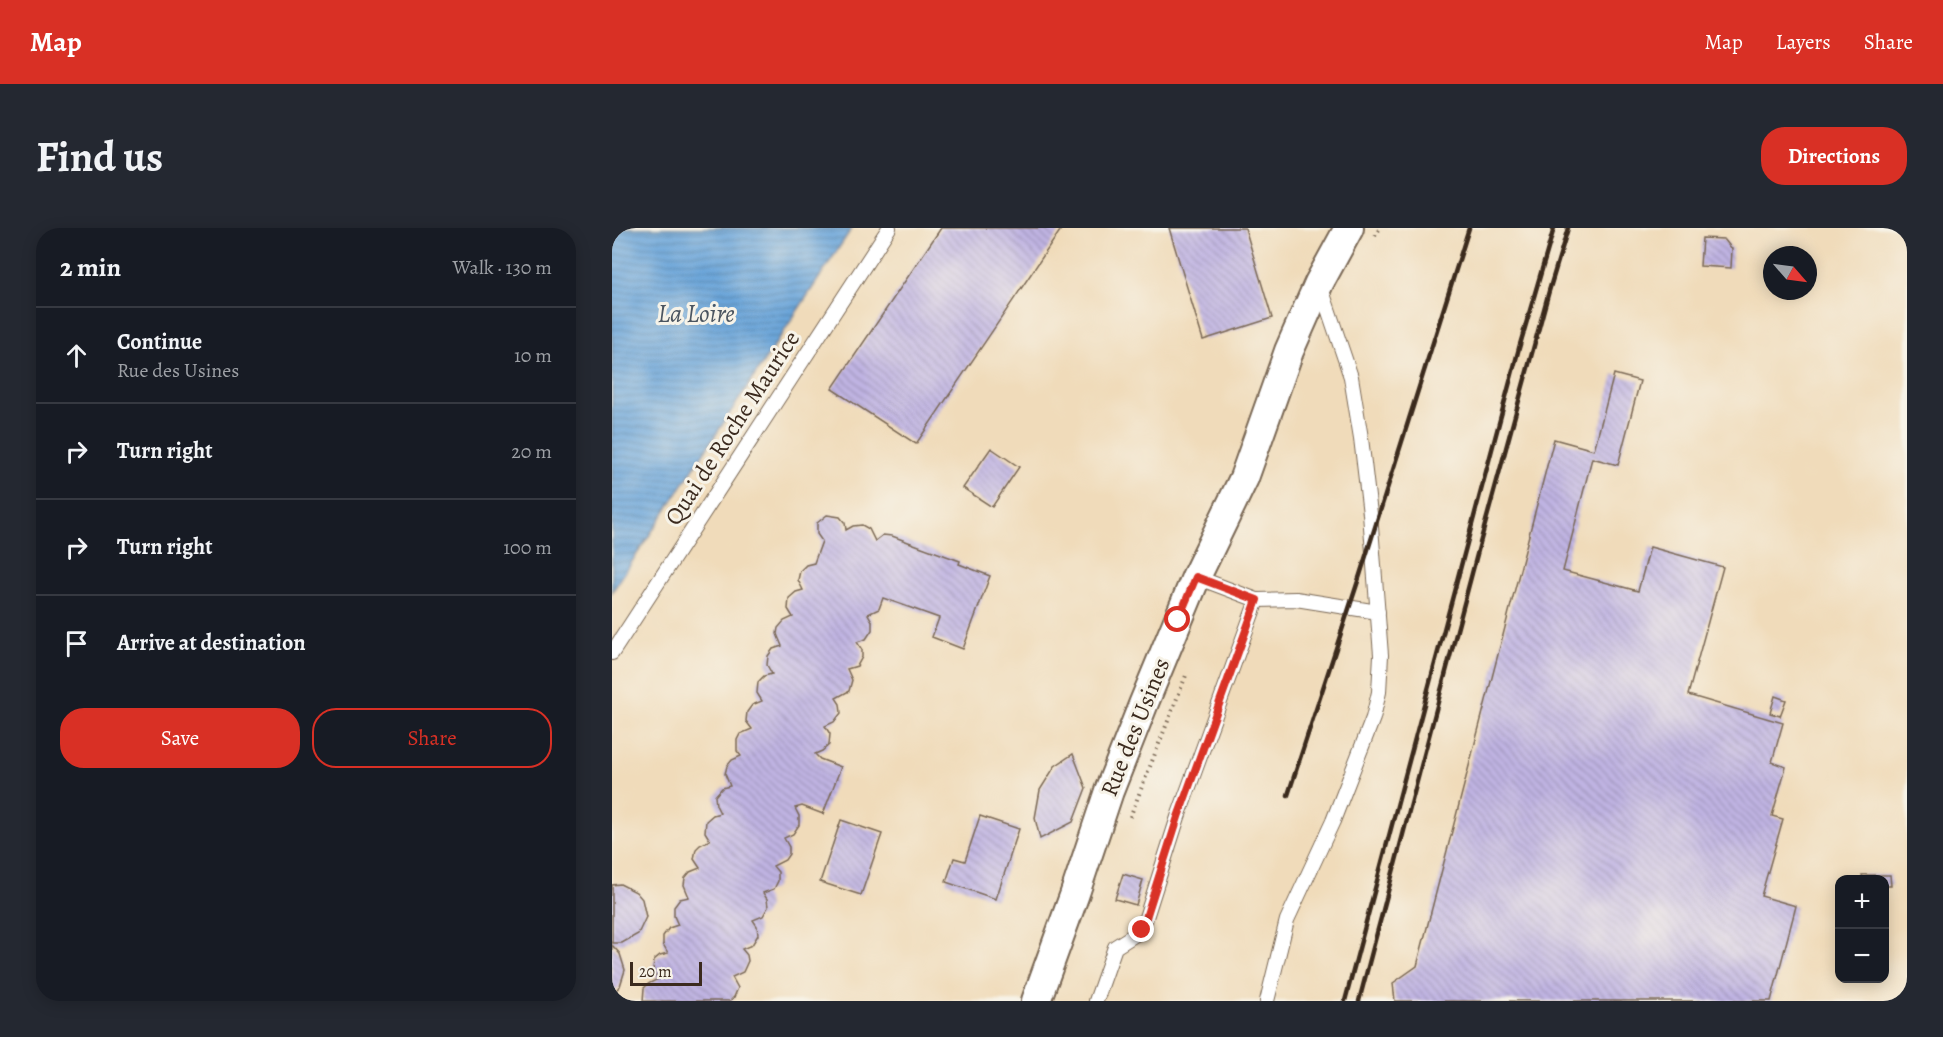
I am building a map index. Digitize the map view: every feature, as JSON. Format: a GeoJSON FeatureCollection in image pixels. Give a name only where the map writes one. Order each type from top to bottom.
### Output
{"type":"FeatureCollection","features":[{"type":"Feature","properties":{"kind":"street","name":"Rue des Usines"},"geometry":{"type":"LineString","coordinates":[[1036,1001],[1109,791],[1196,577],[1244,478],[1289,351],[1319,283],[1349,228]]}},
{"type":"Feature","properties":{"kind":"lane","name":"Quai de Roche Maurice"},"geometry":{"type":"LineString","coordinates":[[612,653],[889,228]]}},
{"type":"Feature","properties":{"kind":"lane"},"geometry":{"type":"LineString","coordinates":[[1267,1001],[1287,920],[1333,821],[1373,718],[1379,692],[1382,655],[1370,514],[1352,377],[1319,283]]}},
{"type":"Feature","properties":{"kind":"lane"},"geometry":{"type":"LineString","coordinates":[[1196,577],[1257,600],[1296,599],[1378,612]]}},
{"type":"Feature","properties":{"kind":"lane"},"geometry":{"type":"LineString","coordinates":[[1096,1001],[1115,948],[1142,930],[1178,817],[1257,600]]}},
{"type":"Feature","properties":{"kind":"path"},"geometry":{"type":"LineString","coordinates":[[1126,827],[1190,666]]}},
{"type":"Feature","properties":{"kind":"water","name":"La Loire"},"geometry":{"type":"Polygon","coordinates":[[[612,228],[852,228],[612,592],[612,228]]]}},
{"type":"Feature","properties":{"kind":"building"},"geometry":{"type":"Polygon","coordinates":[[[941,228],[1062,228],[916,444],[832,389],[941,228]]]}},
{"type":"Feature","properties":{"kind":"building"},"geometry":{"type":"Polygon","coordinates":[[[1169,228],[1245,228],[1272,318],[1203,340],[1169,228]]]}},
{"type":"Feature","properties":{"kind":"building"},"geometry":{"type":"Polygon","coordinates":[[[1702,238],[1724,239],[1732,249],[1731,268],[1700,266],[1702,238]]]}},
{"type":"Feature","properties":{"kind":"building"},"geometry":{"type":"Polygon","coordinates":[[[1614,374],[1640,381],[1618,465],[1592,458],[1563,571],[1638,591],[1650,547],[1723,567],[1688,695],[1783,723],[1772,762],[1786,767],[1772,816],[1783,819],[1761,896],[1796,906],[1771,1001],[1395,1001],[1393,983],[1417,966],[1554,439],[1594,450],[1614,374]]]}},
{"type":"Feature","properties":{"kind":"building"},"geometry":{"type":"Polygon","coordinates":[[[991,448],[1019,467],[992,507],[963,488],[991,448]]]}},
{"type":"Feature","properties":{"kind":"building"},"geometry":{"type":"Polygon","coordinates":[[[827,515],[840,517],[845,523],[846,530],[862,525],[869,529],[875,541],[883,535],[892,536],[960,561],[959,564],[990,576],[963,649],[932,637],[939,618],[883,598],[879,609],[868,614],[872,621],[872,630],[866,639],[857,642],[862,650],[862,657],[857,666],[847,669],[852,680],[849,691],[836,698],[840,704],[841,713],[834,722],[825,726],[830,734],[829,745],[815,754],[820,759],[841,767],[823,814],[802,806],[795,808],[799,816],[799,825],[793,834],[784,838],[789,847],[789,854],[785,860],[773,866],[778,872],[778,881],[774,889],[763,893],[768,907],[763,916],[753,920],[757,926],[758,935],[752,945],[742,949],[748,961],[743,972],[732,977],[738,988],[734,997],[730,1001],[643,1001],[644,988],[658,979],[653,970],[654,960],[668,953],[663,944],[663,936],[669,928],[678,925],[674,916],[674,907],[680,899],[689,897],[684,885],[685,878],[690,872],[700,868],[694,859],[696,849],[710,840],[705,832],[706,821],[720,813],[715,796],[722,788],[730,786],[725,774],[727,766],[732,760],[741,756],[737,751],[737,740],[740,734],[752,729],[746,721],[747,712],[752,705],[762,701],[757,693],[758,682],[764,676],[772,674],[767,665],[768,656],[773,649],[782,646],[777,634],[778,628],[784,621],[793,617],[788,609],[789,598],[803,590],[798,580],[800,571],[806,565],[814,563],[822,541],[817,534],[817,523],[827,515]]]}},
{"type":"Feature","properties":{"kind":"building"},"geometry":{"type":"Polygon","coordinates":[[[1775,696],[1786,700],[1780,716],[1770,713],[1775,696]]]}},
{"type":"Feature","properties":{"kind":"building"},"geometry":{"type":"Polygon","coordinates":[[[1073,754],[1086,788],[1073,822],[1040,839],[1035,818],[1040,790],[1055,766],[1073,754]]]}},
{"type":"Feature","properties":{"kind":"building"},"geometry":{"type":"Polygon","coordinates":[[[980,816],[1019,829],[996,899],[946,882],[954,858],[965,861],[980,816]]]}},
{"type":"Feature","properties":{"kind":"building"},"geometry":{"type":"Polygon","coordinates":[[[841,820],[882,834],[861,895],[820,882],[841,820]]]}},
{"type":"Feature","properties":{"kind":"building"},"geometry":{"type":"Polygon","coordinates":[[[1123,874],[1143,880],[1136,905],[1115,899],[1123,874]]]}},
{"type":"Feature","properties":{"kind":"building"},"geometry":{"type":"Polygon","coordinates":[[[620,884],[636,892],[642,899],[646,917],[638,934],[622,943],[612,943],[612,885],[620,884]]]}},
{"type":"Feature","properties":{"kind":"building"},"geometry":{"type":"Polygon","coordinates":[[[612,945],[620,954],[625,970],[620,986],[612,994],[612,945]]]}},
{"type":"Feature","properties":{"kind":"railway"},"geometry":{"type":"LineString","coordinates":[[1288,795],[1469,228]]}},
{"type":"Feature","properties":{"kind":"railway"},"geometry":{"type":"LineString","coordinates":[[1345,1001],[1519,348],[1554,228]]}},
{"type":"Feature","properties":{"kind":"railway"},"geometry":{"type":"LineString","coordinates":[[1359,1001],[1480,543],[1568,228]]}},
{"type":"Feature","properties":{"kind":"route"},"geometry":{"type":"LineString","coordinates":[[1142,930],[1178,817],[1257,600],[1196,577],[1178,620]]}}]}
